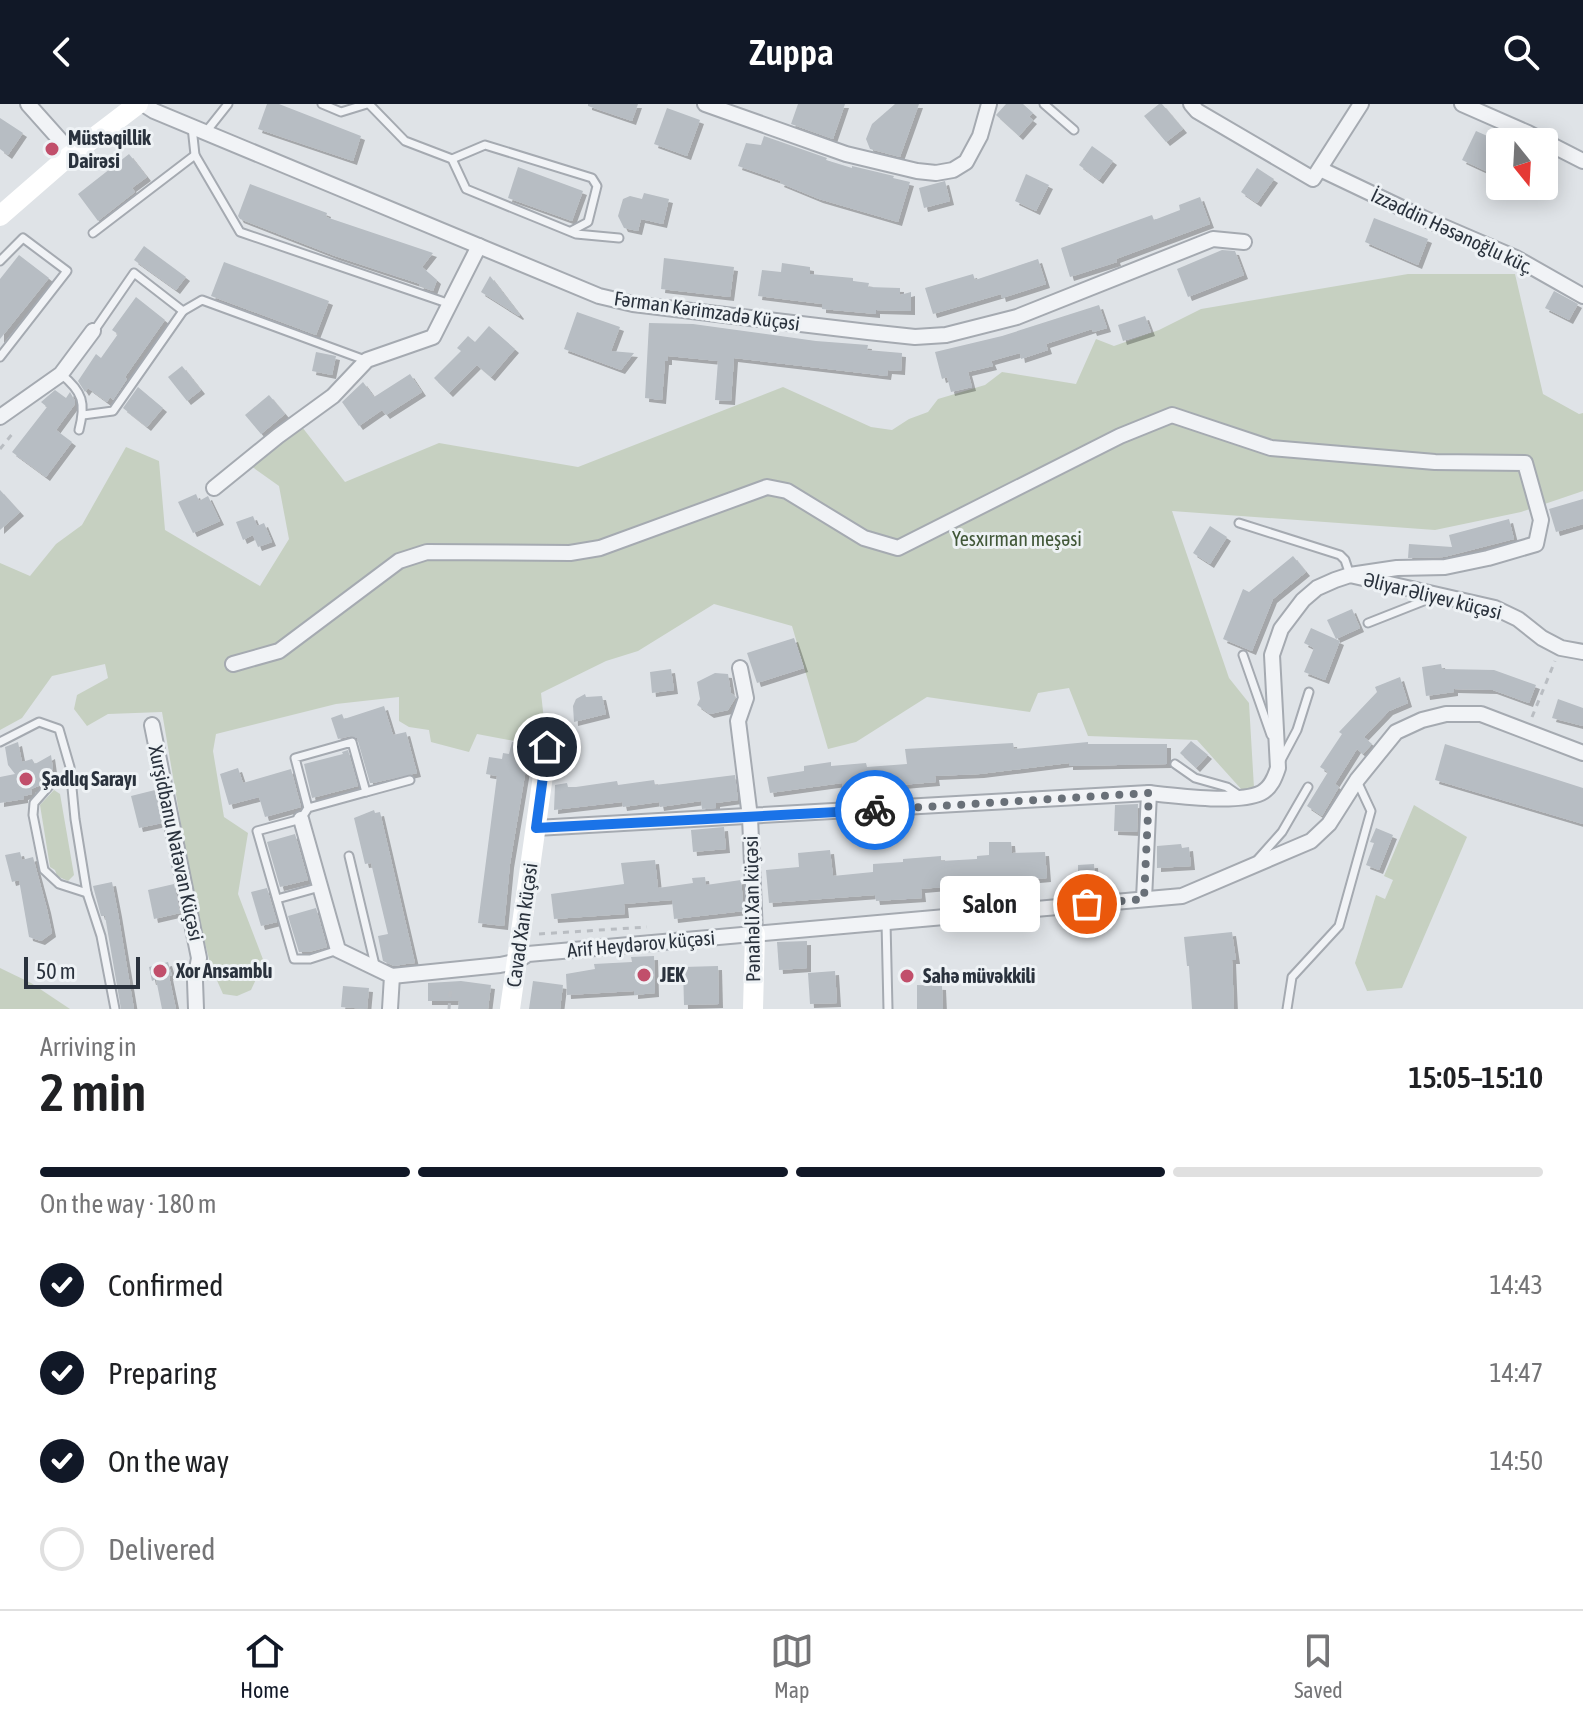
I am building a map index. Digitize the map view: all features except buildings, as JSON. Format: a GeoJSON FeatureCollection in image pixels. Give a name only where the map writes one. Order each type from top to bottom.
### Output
{"type":"FeatureCollection","features":[{"type":"Feature","properties":{"kind":"street"},"geometry":{"type":"LineString","coordinates":[[28,104],[61,141],[62,162]]}},
{"type":"Feature","properties":{"kind":"street"},"geometry":{"type":"LineString","coordinates":[[0,216],[62,162],[140,104]]}},
{"type":"Feature","properties":{"kind":"street","name":"Fərman Kərimzadə Küçəsi"},"geometry":{"type":"LineString","coordinates":[[140,104],[599,296],[633,304],[915,337],[978,329],[1017,317],[1213,239],[1244,242]]}},
{"type":"Feature","properties":{"kind":"street"},"geometry":{"type":"LineString","coordinates":[[705,104],[846,154],[936,173],[953,170],[966,162],[980,136],[989,104]]}},
{"type":"Feature","properties":{"kind":"street","name":"İzzəddin Həsənoğlu küç."},"geometry":{"type":"LineString","coordinates":[[1191,104],[1197,111],[1313,179],[1320,169],[1516,258],[1583,296]]}},
{"type":"Feature","properties":{"kind":"street"},"geometry":{"type":"LineString","coordinates":[[1320,169],[1361,104]]}},
{"type":"Feature","properties":{"kind":"street"},"geometry":{"type":"LineString","coordinates":[[1462,104],[1583,161]]}},
{"type":"Feature","properties":{"kind":"street"},"geometry":{"type":"LineString","coordinates":[[214,488],[333,396],[367,360],[433,337],[479,246]]}},
{"type":"Feature","properties":{"kind":"street"},"geometry":{"type":"LineString","coordinates":[[0,417],[61,374],[93,331]]}},
{"type":"Feature","properties":{"kind":"street"},"geometry":{"type":"LineString","coordinates":[[233,664],[279,651],[399,561],[427,552],[570,553],[600,548],[767,487],[787,491],[864,538],[898,548],[1120,436],[1172,415],[1271,448],[1435,462],[1525,463],[1541,520],[1536,544],[1445,567],[1397,568],[1350,575]]}},
{"type":"Feature","properties":{"kind":"street","name":"Əliyar Əliyev küçəsi"},"geometry":{"type":"LineString","coordinates":[[1278,768],[1272,655],[1281,629],[1303,600],[1317,588],[1350,575],[1495,608],[1518,619],[1561,648],[1583,652]]}},
{"type":"Feature","properties":{"kind":"street","name":"Pənahəli Xan küçəsi"},"geometry":{"type":"LineString","coordinates":[[740,668],[746,698],[738,721],[750,817],[755,934],[753,1009]]}},
{"type":"Feature","properties":{"kind":"street","name":"Arif Heydərov küçəsi"},"geometry":{"type":"LineString","coordinates":[[392,976],[453,970],[521,958],[755,934],[1182,896],[1311,841],[1329,824],[1357,780],[1396,732],[1422,720],[1446,714],[1481,714],[1583,753]]}},
{"type":"Feature","properties":{"kind":"street","name":"Xurşidbanu Natəvan Küçəsi"},"geometry":{"type":"LineString","coordinates":[[152,725],[199,958],[195,981],[196,1009]]}},
{"type":"Feature","properties":{"kind":"street","name":"Cavad Xan küçəsi"},"geometry":{"type":"LineString","coordinates":[[510,1009],[521,958],[547,747]]}},
{"type":"Feature","properties":{"kind":"street"},"geometry":{"type":"LineString","coordinates":[[536,828],[1149,793],[1242,797],[1263,792],[1275,779],[1278,768]]}},
{"type":"Feature","properties":{"kind":"street"},"geometry":{"type":"LineString","coordinates":[[1144,899],[1149,793]]}},
{"type":"Feature","properties":{"kind":"street"},"geometry":{"type":"LineString","coordinates":[[304,814],[338,950],[392,976],[390,1009]]}},
{"type":"Feature","properties":{"kind":"lane"},"geometry":{"type":"LineString","coordinates":[[228,104],[199,130],[195,155],[240,232],[450,304]]}},
{"type":"Feature","properties":{"kind":"lane"},"geometry":{"type":"LineString","coordinates":[[322,104],[341,112],[368,104],[405,141],[452,159],[485,145],[592,178],[597,186],[588,222],[571,232]]}},
{"type":"Feature","properties":{"kind":"lane"},"geometry":{"type":"LineString","coordinates":[[1044,104],[1074,130]]}},
{"type":"Feature","properties":{"kind":"lane"},"geometry":{"type":"LineString","coordinates":[[93,233],[195,155]]}},
{"type":"Feature","properties":{"kind":"lane"},"geometry":{"type":"LineString","coordinates":[[452,159],[466,189],[571,232],[619,238]]}},
{"type":"Feature","properties":{"kind":"lane"},"geometry":{"type":"LineString","coordinates":[[0,261],[23,238],[67,271],[0,357]]}},
{"type":"Feature","properties":{"kind":"lane"},"geometry":{"type":"LineString","coordinates":[[93,331],[134,273],[183,311]]}},
{"type":"Feature","properties":{"kind":"lane"},"geometry":{"type":"LineString","coordinates":[[83,415],[113,411],[183,311],[202,300],[367,360]]}},
{"type":"Feature","properties":{"kind":"lane"},"geometry":{"type":"LineString","coordinates":[[61,374],[79,392],[83,415],[79,430]]}},
{"type":"Feature","properties":{"kind":"lane"},"geometry":{"type":"LineString","coordinates":[[1239,523],[1340,555],[1350,575]]}},
{"type":"Feature","properties":{"kind":"lane"},"geometry":{"type":"LineString","coordinates":[[1368,623],[1436,596]]}},
{"type":"Feature","properties":{"kind":"lane"},"geometry":{"type":"LineString","coordinates":[[1243,655],[1278,747]]}},
{"type":"Feature","properties":{"kind":"lane"},"geometry":{"type":"LineString","coordinates":[[1278,768],[1297,730],[1309,692]]}},
{"type":"Feature","properties":{"kind":"lane"},"geometry":{"type":"LineString","coordinates":[[0,742],[39,722],[59,729],[70,767],[87,893],[101,936],[115,1009]]}},
{"type":"Feature","properties":{"kind":"lane"},"geometry":{"type":"LineString","coordinates":[[304,814],[295,758],[352,742],[366,792]]}},
{"type":"Feature","properties":{"kind":"lane"},"geometry":{"type":"LineString","coordinates":[[1175,764],[1195,778],[1227,787],[1242,797]]}},
{"type":"Feature","properties":{"kind":"lane"},"geometry":{"type":"LineString","coordinates":[[338,950],[310,959],[294,959],[257,831],[366,792],[410,780]]}},
{"type":"Feature","properties":{"kind":"lane"},"geometry":{"type":"LineString","coordinates":[[1287,1009],[1292,977],[1339,926],[1371,811],[1357,780]]}},
{"type":"Feature","properties":{"kind":"lane"},"geometry":{"type":"LineString","coordinates":[[49,786],[34,803],[33,815],[44,870],[59,884],[87,893]]}},
{"type":"Feature","properties":{"kind":"lane"},"geometry":{"type":"LineString","coordinates":[[1251,866],[1282,832],[1308,787]]}},
{"type":"Feature","properties":{"kind":"lane"},"geometry":{"type":"LineString","coordinates":[[349,856],[375,968]]}},
{"type":"Feature","properties":{"kind":"lane"},"geometry":{"type":"LineString","coordinates":[[277,899],[320,887]]}},
{"type":"Feature","properties":{"kind":"lane"},"geometry":{"type":"LineString","coordinates":[[886,922],[888,1009]]}},
{"type":"Feature","properties":{"kind":"path"},"geometry":{"type":"LineString","coordinates":[[0,449],[13,433]]}},
{"type":"Feature","properties":{"kind":"path"},"geometry":{"type":"LineString","coordinates":[[1535,709],[1549,673]]}},
{"type":"Feature","properties":{"kind":"path"},"geometry":{"type":"LineString","coordinates":[[1523,713],[1532,718]]}},
{"type":"Feature","properties":{"kind":"path"},"geometry":{"type":"LineString","coordinates":[[521,958],[529,935],[649,927]]}},
{"type":"Feature","properties":{"kind":"path"},"geometry":{"type":"LineString","coordinates":[[449,1009],[453,970]]}},
{"type":"Feature","properties":{"kind":"green space","name":"Yesxırman meşəsi"},"geometry":{"type":"Polygon","coordinates":[[[1408,274],[1515,274],[1543,394],[1579,414],[1583,413],[1583,491],[1521,512],[1435,530],[1172,511],[1229,678],[1249,703],[1254,788],[1242,790],[1197,740],[1088,736],[1069,688],[1038,693],[1030,712],[927,697],[856,742],[828,749],[792,626],[714,604],[638,651],[606,661],[541,693],[547,747],[477,734],[469,752],[431,742],[429,730],[409,727],[399,721],[399,697],[336,704],[216,734],[213,751],[224,817],[248,833],[238,894],[264,962],[251,990],[237,996],[223,994],[211,967],[193,895],[162,712],[108,714],[87,726],[74,709],[77,695],[108,678],[105,664],[52,676],[22,718],[0,730],[0,563],[30,576],[56,544],[82,525],[126,447],[159,461],[165,530],[260,586],[289,539],[279,486],[251,466],[302,427],[345,482],[439,443],[578,467],[783,387],[871,427],[892,430],[928,412],[938,399],[985,385],[1002,372],[1076,384],[1096,339],[1114,346],[1159,330],[1201,309],[1408,274]]]}},
{"type":"Feature","properties":{"kind":"green space"},"geometry":{"type":"Polygon","coordinates":[[[54,790],[60,794],[74,875],[68,881],[57,876],[50,867],[40,805],[54,790]]]}},
{"type":"Feature","properties":{"kind":"green space"},"geometry":{"type":"Polygon","coordinates":[[[1414,805],[1467,837],[1402,988],[1367,991],[1355,963],[1376,895],[1385,899],[1393,880],[1384,876],[1414,805]]]}},
{"type":"Feature","properties":{"kind":"green space"},"geometry":{"type":"Polygon","coordinates":[[[0,968],[31,983],[70,1009],[0,1009],[0,968]]]}},
{"type":"Feature","properties":{"kind":"way so far"},"geometry":{"type":"LineString","coordinates":[[875,810],[1149,793],[1144,899],[1087,904]]}},
{"type":"Feature","properties":{"kind":"place","name":"Müstəqillik Dairəsi"},"geometry":{"type":"Point","coordinates":[52,149]}},
{"type":"Feature","properties":{"kind":"place","name":"Şadlıq Sarayı"},"geometry":{"type":"Point","coordinates":[26,779]}},
{"type":"Feature","properties":{"kind":"place","name":"Salon"},"geometry":{"type":"Point","coordinates":[1087,904]}},
{"type":"Feature","properties":{"kind":"place","name":"Xor Ansamblı"},"geometry":{"type":"Point","coordinates":[160,971]}},
{"type":"Feature","properties":{"kind":"place","name":"JEK"},"geometry":{"type":"Point","coordinates":[644,975]}},
{"type":"Feature","properties":{"kind":"place","name":"Sahə müvəkkili"},"geometry":{"type":"Point","coordinates":[907,976]}},
{"type":"Feature","properties":{"kind":"route"},"geometry":{"type":"LineString","coordinates":[[547,747],[536,828],[875,810]]}}]}
